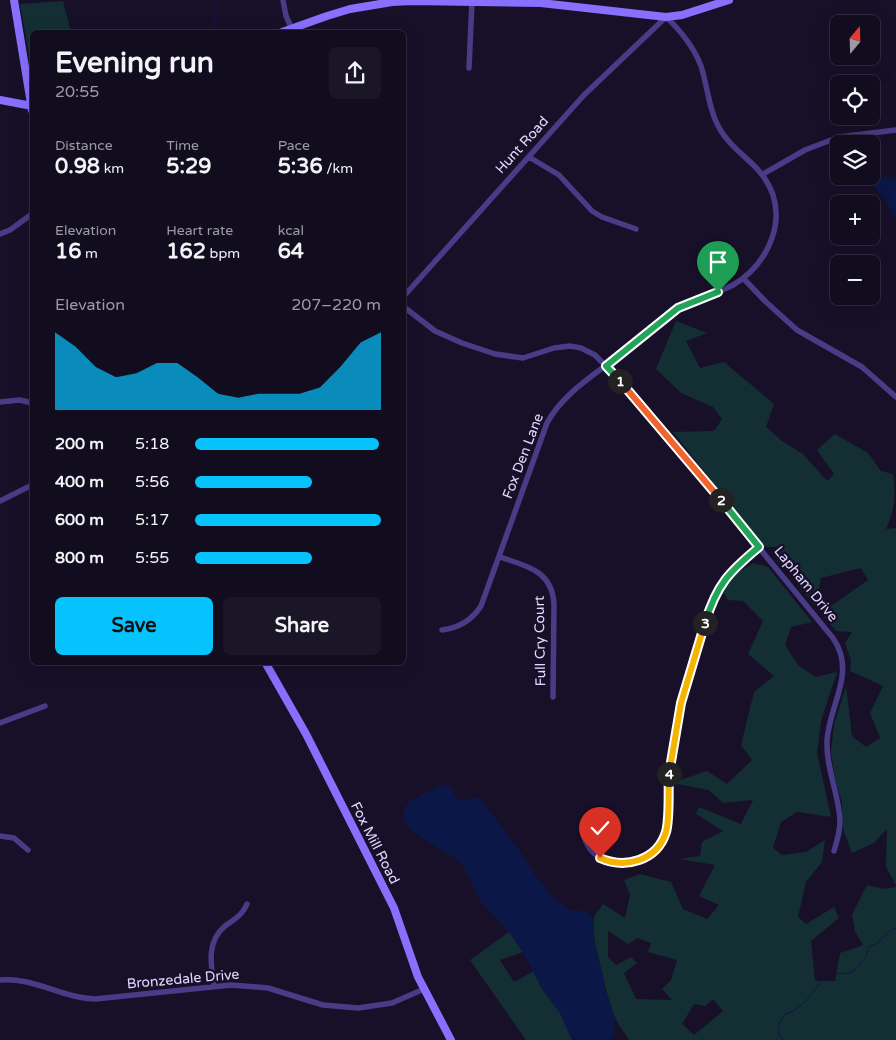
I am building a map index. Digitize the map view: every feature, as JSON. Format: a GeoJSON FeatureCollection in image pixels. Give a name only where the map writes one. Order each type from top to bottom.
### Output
{"type":"FeatureCollection","features":[{"type":"Feature","properties":{"kind":"main road"},"geometry":{"type":"LineString","coordinates":[[14,0],[30,94]]}},
{"type":"Feature","properties":{"kind":"main road"},"geometry":{"type":"LineString","coordinates":[[289,30],[327,16],[365,6],[412,1],[589,4],[666,17],[682,15],[729,0]]}},
{"type":"Feature","properties":{"kind":"main road"},"geometry":{"type":"LineString","coordinates":[[0,100],[30,106]]}},
{"type":"Feature","properties":{"kind":"main road","name":"Fox Mill Road"},"geometry":{"type":"LineString","coordinates":[[270,665],[392,904],[418,977],[451,1040]]}},
{"type":"Feature","properties":{"kind":"street"},"geometry":{"type":"LineString","coordinates":[[283,0],[292,29]]}},
{"type":"Feature","properties":{"kind":"street"},"geometry":{"type":"LineString","coordinates":[[469,68],[472,1]]}},
{"type":"Feature","properties":{"kind":"street","name":"Hunt Road"},"geometry":{"type":"LineString","coordinates":[[406,294],[584,95],[666,17]]}},
{"type":"Feature","properties":{"kind":"street","name":"Fox Den Lane"},"geometry":{"type":"LineString","coordinates":[[442,630],[464,623],[478,611],[483,602],[547,423],[552,414],[564,400],[678,308],[732,286],[744,278],[751,272],[765,253],[777,224],[773,196],[763,174],[731,144],[720,129],[712,110],[699,62],[686,40],[666,17]]}},
{"type":"Feature","properties":{"kind":"street"},"geometry":{"type":"LineString","coordinates":[[763,174],[805,150],[839,137],[896,130]]}},
{"type":"Feature","properties":{"kind":"street"},"geometry":{"type":"LineString","coordinates":[[529,157],[559,175],[592,211],[602,217],[636,229]]}},
{"type":"Feature","properties":{"kind":"street"},"geometry":{"type":"LineString","coordinates":[[0,234],[10,230],[30,215]]}},
{"type":"Feature","properties":{"kind":"street"},"geometry":{"type":"LineString","coordinates":[[744,278],[766,302],[797,330],[862,367],[885,385],[896,397]]}},
{"type":"Feature","properties":{"kind":"street","name":"Lapham Drive"},"geometry":{"type":"LineString","coordinates":[[406,309],[435,331],[462,343],[495,354],[523,358],[554,348],[570,346],[587,350],[606,366],[634,396],[834,638],[843,659],[842,679],[831,718],[828,740],[828,764],[840,820],[838,839],[834,851]]}},
{"type":"Feature","properties":{"kind":"street"},"geometry":{"type":"LineString","coordinates":[[0,402],[18,400],[30,403]]}},
{"type":"Feature","properties":{"kind":"street"},"geometry":{"type":"LineString","coordinates":[[0,501],[30,486]]}},
{"type":"Feature","properties":{"kind":"street"},"geometry":{"type":"LineString","coordinates":[[584,837],[588,847],[595,855],[608,861],[622,864],[648,856],[662,840],[667,827],[668,788],[681,703],[701,633],[712,601],[722,582],[740,562],[759,547]]}},
{"type":"Feature","properties":{"kind":"street","name":"Full Cry Court"},"geometry":{"type":"LineString","coordinates":[[500,556],[536,570],[552,589],[554,604],[553,697]]}},
{"type":"Feature","properties":{"kind":"street"},"geometry":{"type":"LineString","coordinates":[[0,723],[45,706]]}},
{"type":"Feature","properties":{"kind":"street"},"geometry":{"type":"LineString","coordinates":[[0,836],[14,838],[28,850]]}},
{"type":"Feature","properties":{"kind":"street"},"geometry":{"type":"LineString","coordinates":[[214,986],[210,956],[212,945],[219,932],[238,917],[247,904]]}},
{"type":"Feature","properties":{"kind":"street","name":"Bronzedale Drive"},"geometry":{"type":"LineString","coordinates":[[0,980],[27,981],[76,997],[95,999],[214,986],[259,987],[280,991],[323,1005],[358,1008],[392,1003],[424,989]]}},
{"type":"Feature","properties":{"kind":"green space"},"geometry":{"type":"Polygon","coordinates":[[[63,1],[70,30],[30,30],[30,60],[20,4],[63,1]]]}},
{"type":"Feature","properties":{"kind":"green space"},"geometry":{"type":"Polygon","coordinates":[[[676,321],[707,333],[686,341],[700,368],[724,362],[774,404],[766,427],[782,441],[803,454],[827,481],[834,474],[817,450],[835,434],[868,453],[881,471],[893,474],[894,502],[886,529],[896,528],[896,885],[886,867],[887,829],[874,843],[852,853],[843,829],[842,803],[835,778],[831,752],[834,725],[846,686],[852,736],[866,747],[880,738],[870,713],[883,686],[850,671],[851,660],[845,643],[852,632],[836,631],[821,613],[868,580],[861,568],[821,578],[815,606],[791,576],[798,563],[777,562],[779,547],[765,547],[673,432],[714,431],[722,419],[713,407],[681,393],[656,369],[676,321]]]}},
{"type":"Feature","properties":{"kind":"green space"},"geometry":{"type":"Polygon","coordinates":[[[753,563],[768,567],[812,622],[791,627],[785,645],[799,666],[816,677],[837,672],[821,721],[817,753],[831,817],[797,812],[781,822],[773,848],[782,855],[806,852],[825,840],[822,862],[806,882],[798,917],[806,924],[834,907],[839,918],[811,941],[815,981],[835,981],[840,953],[863,945],[855,931],[852,915],[867,885],[884,889],[896,887],[896,1040],[629,1040],[612,1009],[594,936],[593,925],[596,914],[603,904],[625,918],[630,895],[624,880],[640,874],[671,882],[683,909],[707,919],[719,905],[699,896],[715,865],[679,859],[700,856],[702,842],[723,831],[696,814],[699,807],[741,824],[753,800],[723,803],[709,790],[672,783],[707,771],[727,784],[752,760],[741,745],[754,692],[774,676],[748,654],[763,621],[743,601],[728,600],[722,590],[736,574],[753,563]],[[608,931],[608,957],[616,965],[631,957],[637,963],[624,973],[636,999],[672,1000],[662,989],[671,980],[677,960],[648,952],[651,943],[637,938],[628,944],[608,931]],[[713,999],[705,1006],[694,1004],[682,1024],[694,1035],[723,1011],[713,999]]]}},
{"type":"Feature","properties":{"kind":"green space"},"geometry":{"type":"Polygon","coordinates":[[[509,932],[523,952],[500,960],[514,982],[534,971],[542,989],[560,1013],[572,1040],[526,1040],[470,960],[509,932]]]}},
{"type":"Feature","properties":{"kind":"water"},"geometry":{"type":"Polygon","coordinates":[[[883,176],[896,180],[896,221],[887,202],[873,186],[880,185],[880,177],[883,176]]]}},
{"type":"Feature","properties":{"kind":"water"},"geometry":{"type":"Polygon","coordinates":[[[440,785],[449,785],[458,800],[479,797],[522,854],[535,875],[555,899],[571,911],[585,911],[594,918],[594,940],[604,986],[615,1018],[614,1035],[610,1040],[574,1040],[568,1032],[560,1013],[542,989],[523,952],[509,932],[480,901],[465,869],[455,858],[414,833],[404,820],[404,809],[410,801],[440,785]]]}},
{"type":"Feature","properties":{"kind":"waterway"},"geometry":{"type":"LineString","coordinates":[[216,30],[213,7],[219,0]]}},
{"type":"Feature","properties":{"kind":"waterway"},"geometry":{"type":"LineString","coordinates":[[783,1040],[778,1032],[784,1015],[799,1007],[829,974],[849,973],[855,970],[867,955],[868,947],[876,944],[891,930],[896,928]]}},
{"type":"Feature","properties":{"kind":"route"},"geometry":{"type":"LineString","coordinates":[[600,858],[622,864],[631,863],[648,856],[658,847],[662,840],[667,827],[671,757],[681,703],[712,601],[722,582],[740,562],[759,547],[634,396],[606,366],[678,308],[718,292]]}}]}
